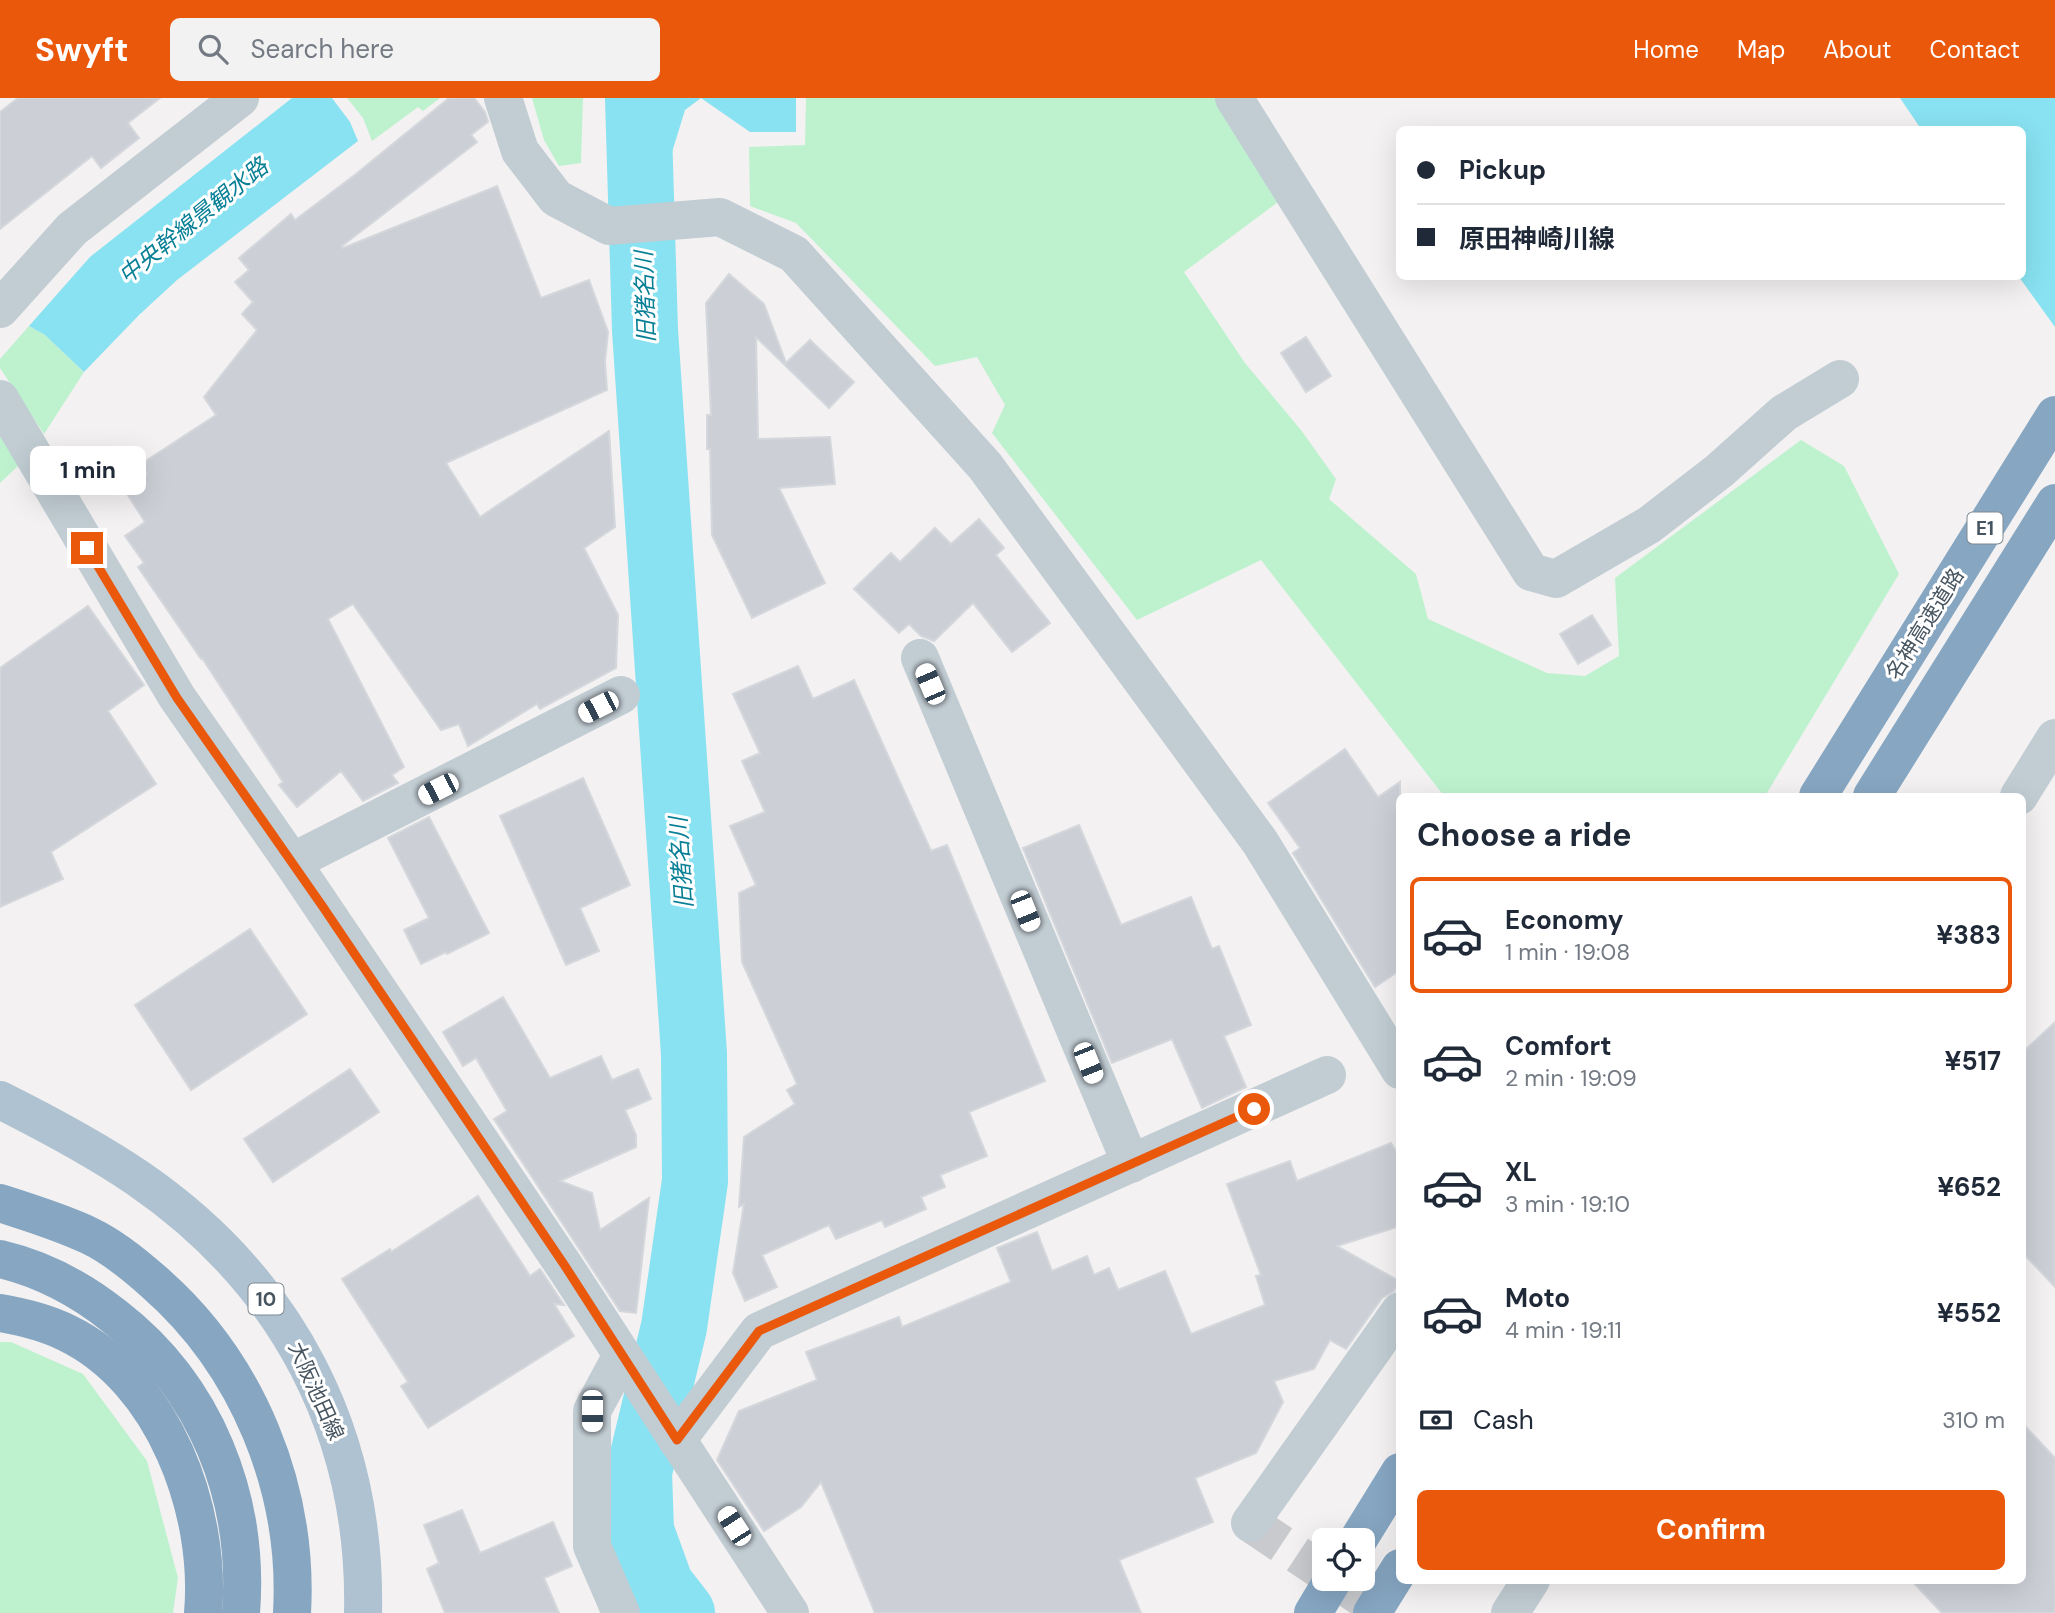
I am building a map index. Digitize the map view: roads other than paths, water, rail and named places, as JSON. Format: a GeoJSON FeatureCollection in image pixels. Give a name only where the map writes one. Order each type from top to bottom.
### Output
{"type":"FeatureCollection","features":[{"type":"Feature","properties":{"kind":"highway","name":"名神高速道路"},"geometry":{"type":"LineString","coordinates":[[1820,793],[2055,415]]}},
{"type":"Feature","properties":{"kind":"highway","name":"E1"},"geometry":{"type":"LineString","coordinates":[[1874,793],[2055,503]]}},
{"type":"Feature","properties":{"kind":"highway"},"geometry":{"type":"LineString","coordinates":[[0,1188],[91,1236],[134,1265],[173,1298],[205,1335],[233,1376],[256,1418],[273,1462],[285,1510],[292,1559],[292,1613]]}},
{"type":"Feature","properties":{"kind":"highway"},"geometry":{"type":"LineString","coordinates":[[0,1203],[91,1236]]}},
{"type":"Feature","properties":{"kind":"highway"},"geometry":{"type":"LineString","coordinates":[[0,1259],[52,1276],[92,1298],[128,1326],[160,1358],[187,1393],[213,1437],[231,1488],[240,1539],[243,1588],[240,1613]]}},
{"type":"Feature","properties":{"kind":"highway"},"geometry":{"type":"LineString","coordinates":[[0,1314],[30,1318],[68,1334],[100,1355],[129,1382],[155,1415],[176,1454],[191,1496],[202,1542],[205,1586],[203,1613]]}},
{"type":"Feature","properties":{"kind":"highway"},"geometry":{"type":"LineString","coordinates":[[1365,1528],[1396,1478]]}},
{"type":"Feature","properties":{"kind":"highway"},"geometry":{"type":"LineString","coordinates":[[1373,1613],[1396,1575]]}},
{"type":"Feature","properties":{"kind":"highway"},"geometry":{"type":"LineString","coordinates":[[1313,1613],[1326,1591]]}},
{"type":"Feature","properties":{"kind":"main road","name":"大阪池田線"},"geometry":{"type":"LineString","coordinates":[[0,1100],[98,1153],[140,1180],[173,1206],[240,1268],[289,1331],[327,1407],[352,1486],[364,1576],[363,1613]]}},
{"type":"Feature","properties":{"kind":"street"},"geometry":{"type":"LineString","coordinates":[[0,309],[72,229],[240,98]]}},
{"type":"Feature","properties":{"kind":"street"},"geometry":{"type":"LineString","coordinates":[[503,98],[520,151],[556,198],[609,226],[720,217],[794,254],[985,466],[1260,842],[1396,1063]]}},
{"type":"Feature","properties":{"kind":"street"},"geometry":{"type":"LineString","coordinates":[[1234,98],[1531,572],[1556,579],[1649,525],[1719,471],[1784,413],[1840,379]]}},
{"type":"Feature","properties":{"kind":"street"},"geometry":{"type":"LineString","coordinates":[[0,399],[177,698],[292,862],[622,1355],[790,1613]]}},
{"type":"Feature","properties":{"kind":"street"},"geometry":{"type":"LineString","coordinates":[[920,659],[1130,1164]]}},
{"type":"Feature","properties":{"kind":"street"},"geometry":{"type":"LineString","coordinates":[[292,862],[621,695]]}},
{"type":"Feature","properties":{"kind":"street"},"geometry":{"type":"LineString","coordinates":[[2021,793],[2055,738]]}},
{"type":"Feature","properties":{"kind":"street"},"geometry":{"type":"LineString","coordinates":[[677,1440],[759,1331],[1327,1075]]}},
{"type":"Feature","properties":{"kind":"street"},"geometry":{"type":"LineString","coordinates":[[1250,1523],[1396,1317]]}},
{"type":"Feature","properties":{"kind":"street"},"geometry":{"type":"LineString","coordinates":[[621,1613],[592,1546],[592,1411],[622,1355]]}},
{"type":"Feature","properties":{"kind":"street"},"geometry":{"type":"LineString","coordinates":[[1510,1613],[1528,1584]]}},
{"type":"Feature","properties":{"kind":"water","name":"中央幹線景観水路"},"geometry":{"type":"Polygon","coordinates":[[[292,98],[332,98],[350,122],[358,141],[177,280],[84,372],[45,335],[29,326],[90,257],[292,98]]]}},
{"type":"Feature","properties":{"kind":"water"},"geometry":{"type":"Polygon","coordinates":[[[609,98],[701,98],[685,110],[668,165],[608,168],[612,126],[609,98]]]}},
{"type":"Feature","properties":{"kind":"water"},"geometry":{"type":"Polygon","coordinates":[[[701,98],[796,98],[796,132],[750,132],[701,98]]]}},
{"type":"Feature","properties":{"kind":"water"},"geometry":{"type":"Polygon","coordinates":[[[1900,98],[2055,98],[2055,327],[2021,280],[2026,280],[2026,126],[1919,126],[1900,98]]]}},
{"type":"Feature","properties":{"kind":"waterway","name":"旧猪名川"},"geometry":{"type":"LineString","coordinates":[[638,98],[645,330],[694,1054],[695,1181],[674,1327],[639,1472],[641,1531],[661,1586],[682,1613]]}},
{"type":"Feature","properties":{"kind":"tunnel"},"geometry":{"type":"LineString","coordinates":[[1250,1523],[1312,1564]]}},
{"type":"Feature","properties":{"kind":"tunnel"},"geometry":{"type":"LineString","coordinates":[[1352,1591],[1384,1613]]}}]}
